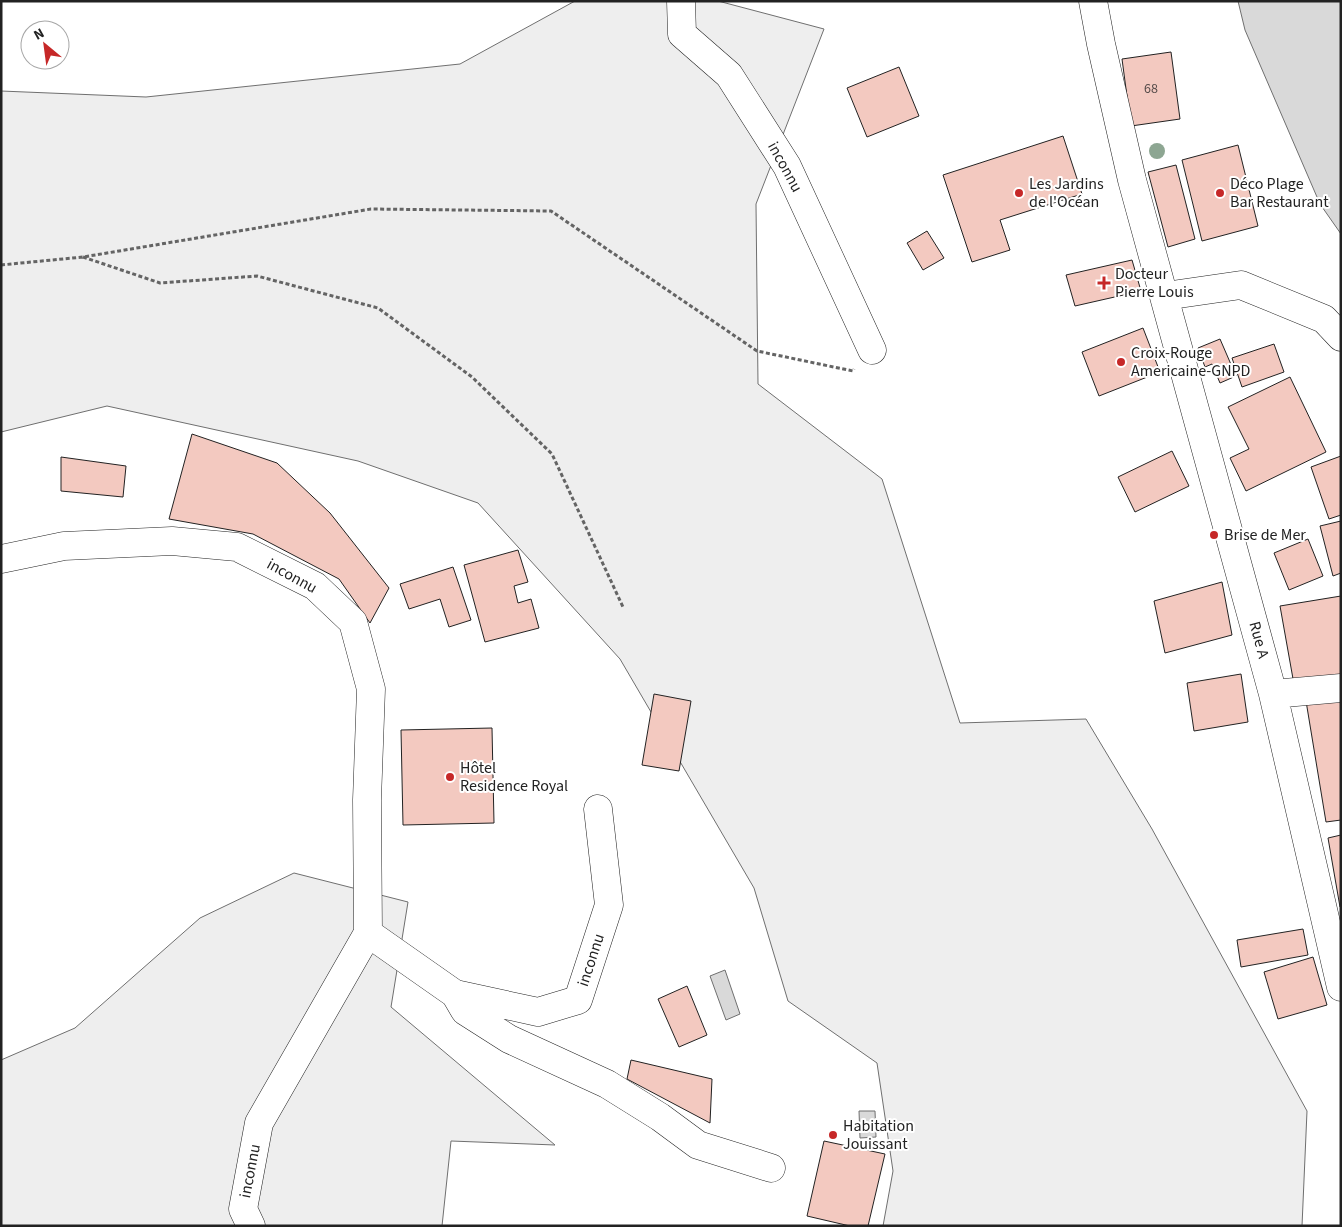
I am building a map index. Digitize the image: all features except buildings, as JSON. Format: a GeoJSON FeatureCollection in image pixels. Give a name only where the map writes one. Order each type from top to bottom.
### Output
{"type":"FeatureCollection","features":[{"type":"Feature","properties":{"kind":"street","name":"inconnu"},"geometry":{"type":"LineString","coordinates":[[681,1],[682,34],[729,75],[787,166],[872,350]]}},
{"type":"Feature","properties":{"kind":"street"},"geometry":{"type":"LineString","coordinates":[[1093,1],[1132,180],[1166,296],[1241,285],[1324,319],[1341,337]]}},
{"type":"Feature","properties":{"kind":"street","name":"Rue A"},"geometry":{"type":"LineString","coordinates":[[1166,296],[1273,694],[1335,941],[1341,987]]}},
{"type":"Feature","properties":{"kind":"street","name":"inconnu"},"geometry":{"type":"LineString","coordinates":[[1,560],[64,546],[172,541],[237,547],[316,586],[353,622],[372,689],[367,800],[368,933],[259,1123],[243,1210],[251,1226]]}},
{"type":"Feature","properties":{"kind":"street"},"geometry":{"type":"LineString","coordinates":[[1273,694],[1341,688]]}},
{"type":"Feature","properties":{"kind":"street","name":"inconnu"},"geometry":{"type":"LineString","coordinates":[[368,933],[455,994],[538,1012],[578,1000],[609,905],[598,809]]}},
{"type":"Feature","properties":{"kind":"street"},"geometry":{"type":"LineString","coordinates":[[455,994],[466,1011],[509,1039],[607,1084],[660,1117],[698,1144],[771,1168]]}},
{"type":"Feature","properties":{"kind":"path"},"geometry":{"type":"LineString","coordinates":[[1,265],[82,257],[371,210],[551,211],[757,351],[853,371],[872,350]]}},
{"type":"Feature","properties":{"kind":"path"},"geometry":{"type":"LineString","coordinates":[[82,257],[160,283],[257,276],[378,308],[472,376],[552,454],[623,607]]}},
{"type":"Feature","properties":{"kind":"shaded area"},"geometry":{"type":"Polygon","coordinates":[[[575,1],[718,1],[824,29],[756,204],[758,384],[882,479],[960,723],[1086,719],[1152,829],[1307,1111],[1302,1226],[883,1226],[893,1171],[877,1063],[788,1001],[754,888],[620,659],[478,503],[358,461],[107,406],[1,432],[1,91],[146,97],[460,64],[575,1]]]}},
{"type":"Feature","properties":{"kind":"shaded area"},"geometry":{"type":"Polygon","coordinates":[[[1238,1],[1341,1],[1341,234],[1320,204],[1245,30],[1238,1]]]}},
{"type":"Feature","properties":{"kind":"shaded area"},"geometry":{"type":"Polygon","coordinates":[[[294,873],[408,902],[391,1007],[555,1145],[451,1141],[442,1226],[1,1226],[1,1060],[75,1028],[200,918],[294,873]]]}},
{"type":"Feature","properties":{"kind":"shaded area"},"geometry":{"type":"Polygon","coordinates":[[[725,970],[740,1014],[726,1020],[710,976],[725,970]]]}},
{"type":"Feature","properties":{"kind":"shaded area"},"geometry":{"type":"Polygon","coordinates":[[[859,1111],[875,1111],[876,1137],[860,1138],[859,1111]]]}},
{"type":"Feature","properties":{"kind":"place","name":"Les Jardins de l'Océan"},"geometry":{"type":"Point","coordinates":[1019,193]}},
{"type":"Feature","properties":{"kind":"place","name":"Déco Plage Bar Restaurant"},"geometry":{"type":"Point","coordinates":[1220,193]}},
{"type":"Feature","properties":{"kind":"place","name":"Docteur Pierre Louis"},"geometry":{"type":"Point","coordinates":[1104,283]}},
{"type":"Feature","properties":{"kind":"place","name":"Croix-Rouge Americaine-GNPD"},"geometry":{"type":"Point","coordinates":[1121,362]}},
{"type":"Feature","properties":{"kind":"place","name":"Brise de Mer"},"geometry":{"type":"Point","coordinates":[1214,535]}},
{"type":"Feature","properties":{"kind":"place","name":"Hôtel Residence Royal"},"geometry":{"type":"Point","coordinates":[450,777]}},
{"type":"Feature","properties":{"kind":"place","name":"Habitation Jouissant"},"geometry":{"type":"Point","coordinates":[833,1135]}}]}
